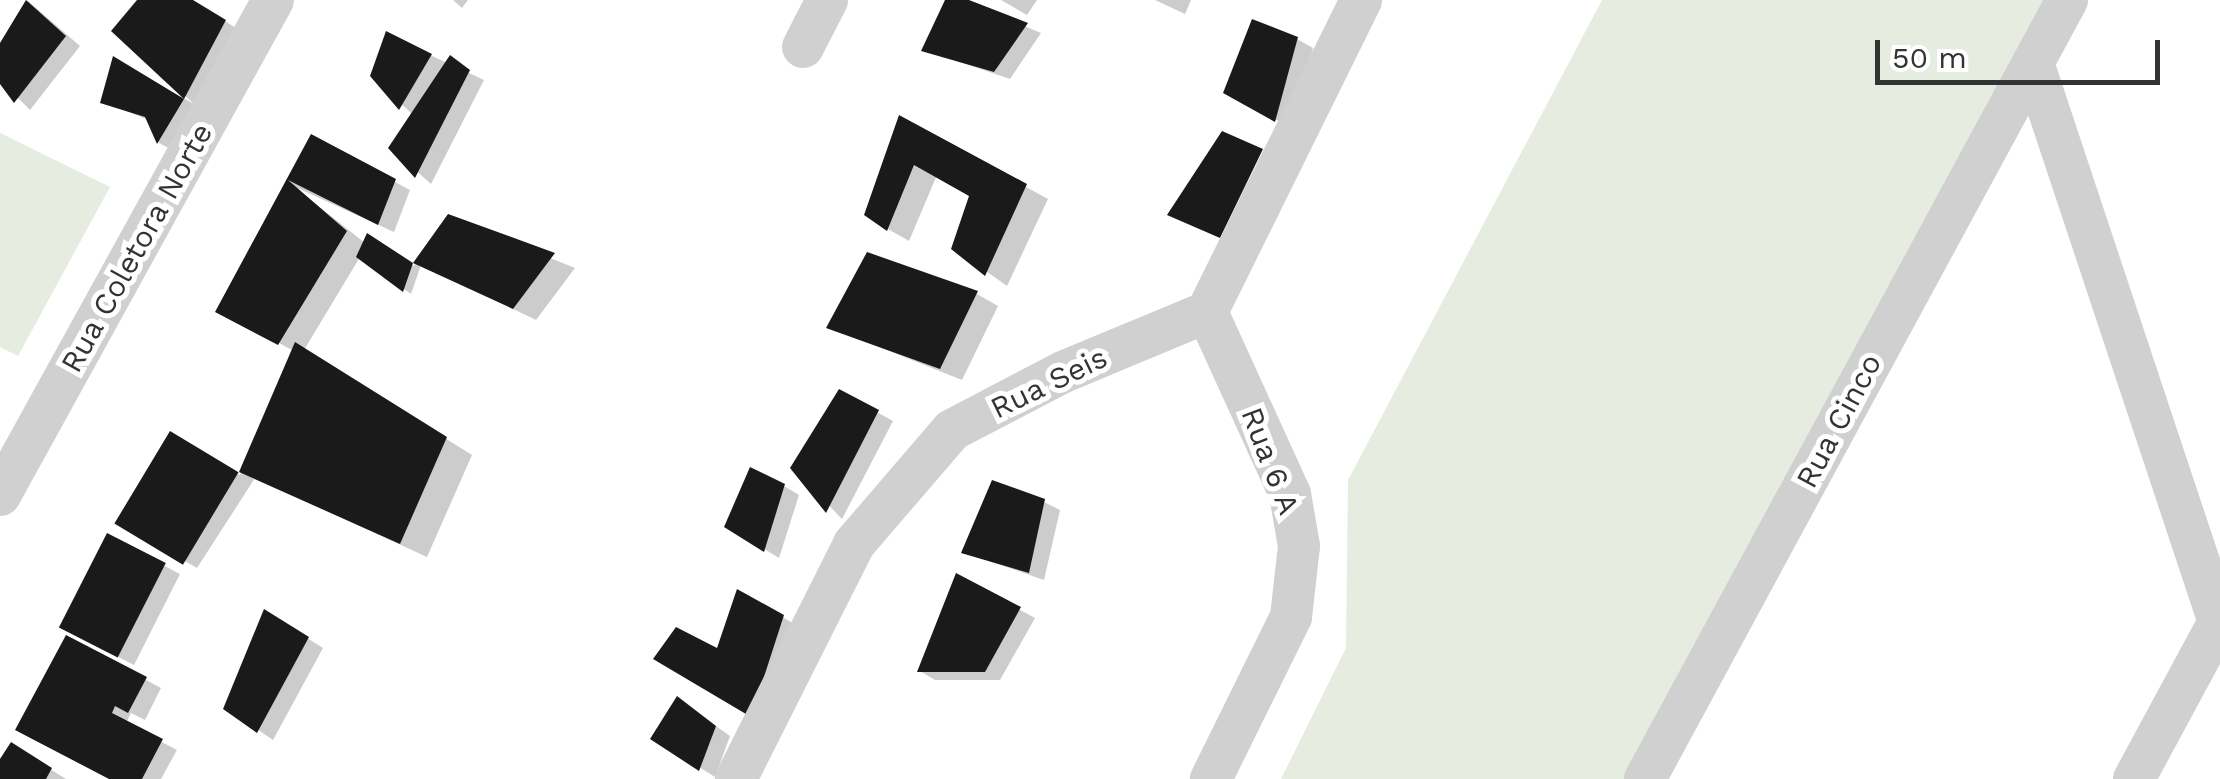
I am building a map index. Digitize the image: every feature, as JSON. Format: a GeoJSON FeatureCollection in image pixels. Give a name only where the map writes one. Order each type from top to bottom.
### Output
{"type":"FeatureCollection","features":[{"type":"Feature","properties":{"kind":"street","name":"Rua Coletora Norte"},"geometry":{"type":"LineString","coordinates":[[0,496],[273,0]]}},
{"type":"Feature","properties":{"kind":"street"},"geometry":{"type":"LineString","coordinates":[[803,47],[827,0]]}},
{"type":"Feature","properties":{"kind":"street"},"geometry":{"type":"LineString","coordinates":[[1207,312],[1361,0]]}},
{"type":"Feature","properties":{"kind":"street","name":"Rua Cinco"},"geometry":{"type":"LineString","coordinates":[[1645,779],[2066,0]]}},
{"type":"Feature","properties":{"kind":"street"},"geometry":{"type":"LineString","coordinates":[[2033,63],[2219,621],[2134,779]]}},
{"type":"Feature","properties":{"kind":"street","name":"Rua Seis"},"geometry":{"type":"LineString","coordinates":[[736,779],[854,544],[952,430],[1063,372],[1207,312]]}},
{"type":"Feature","properties":{"kind":"street","name":"Rua 6 A"},"geometry":{"type":"LineString","coordinates":[[1207,312],[1290,494],[1299,546],[1291,617],[1211,779]]}},
{"type":"Feature","properties":{"kind":"shaded area"},"geometry":{"type":"Polygon","coordinates":[[[1602,0],[2065,0],[1628,779],[1281,779],[1346,648],[1348,480],[1602,0]]]}},
{"type":"Feature","properties":{"kind":"shaded area"},"geometry":{"type":"Polygon","coordinates":[[[0,133],[110,187],[18,356],[0,347],[0,133]]]}},
{"type":"Feature","properties":{"kind":"building"},"geometry":{"type":"Polygon","coordinates":[[[26,0],[66,36],[14,103],[0,84],[0,43],[26,0]]]}},
{"type":"Feature","properties":{"kind":"building"},"geometry":{"type":"Polygon","coordinates":[[[137,0],[193,0],[226,20],[184,99],[111,31],[137,0]]]}},
{"type":"Feature","properties":{"kind":"building"},"geometry":{"type":"Polygon","coordinates":[[[945,0],[969,0],[1028,23],[994,72],[921,51],[945,0]]]}},
{"type":"Feature","properties":{"kind":"building"},"geometry":{"type":"Polygon","coordinates":[[[1252,19],[1298,37],[1275,122],[1223,93],[1252,19]]]}},
{"type":"Feature","properties":{"kind":"building"},"geometry":{"type":"Polygon","coordinates":[[[386,31],[432,54],[399,110],[370,76],[386,31]]]}},
{"type":"Feature","properties":{"kind":"building"},"geometry":{"type":"Polygon","coordinates":[[[450,55],[470,70],[415,178],[388,148],[450,55]]]}},
{"type":"Feature","properties":{"kind":"building"},"geometry":{"type":"Polygon","coordinates":[[[113,56],[184,99],[157,144],[145,117],[100,103],[113,56]]]}},
{"type":"Feature","properties":{"kind":"building"},"geometry":{"type":"Polygon","coordinates":[[[899,115],[1027,184],[985,276],[951,249],[969,196],[914,165],[887,231],[864,215],[899,115]]]}},
{"type":"Feature","properties":{"kind":"building"},"geometry":{"type":"Polygon","coordinates":[[[1222,131],[1263,149],[1220,238],[1167,215],[1222,131]]]}},
{"type":"Feature","properties":{"kind":"building"},"geometry":{"type":"Polygon","coordinates":[[[311,134],[396,179],[378,225],[288,180],[347,231],[278,345],[215,312],[311,134]]]}},
{"type":"Feature","properties":{"kind":"building"},"geometry":{"type":"Polygon","coordinates":[[[448,214],[555,253],[513,309],[413,263],[448,214]]]}},
{"type":"Feature","properties":{"kind":"building"},"geometry":{"type":"Polygon","coordinates":[[[367,233],[413,263],[403,292],[356,257],[367,233]]]}},
{"type":"Feature","properties":{"kind":"building"},"geometry":{"type":"Polygon","coordinates":[[[867,252],[978,291],[940,369],[826,328],[867,252]]]}},
{"type":"Feature","properties":{"kind":"building"},"geometry":{"type":"Polygon","coordinates":[[[295,342],[447,437],[400,544],[239,472],[295,342]]]}},
{"type":"Feature","properties":{"kind":"building"},"geometry":{"type":"Polygon","coordinates":[[[839,389],[879,410],[826,513],[790,468],[839,389]]]}},
{"type":"Feature","properties":{"kind":"building"},"geometry":{"type":"Polygon","coordinates":[[[170,431],[239,472],[183,565],[114,524],[170,431]]]}},
{"type":"Feature","properties":{"kind":"building"},"geometry":{"type":"Polygon","coordinates":[[[750,467],[785,484],[764,552],[724,527],[750,467]]]}},
{"type":"Feature","properties":{"kind":"building"},"geometry":{"type":"Polygon","coordinates":[[[992,480],[1045,499],[1029,573],[961,553],[992,480]]]}},
{"type":"Feature","properties":{"kind":"building"},"geometry":{"type":"Polygon","coordinates":[[[107,533],[166,563],[118,657],[59,627],[107,533]]]}},
{"type":"Feature","properties":{"kind":"building"},"geometry":{"type":"Polygon","coordinates":[[[956,573],[1021,607],[985,672],[917,672],[956,573]]]}},
{"type":"Feature","properties":{"kind":"building"},"geometry":{"type":"Polygon","coordinates":[[[737,589],[784,615],[751,717],[653,659],[676,627],[717,648],[737,589]]]}},
{"type":"Feature","properties":{"kind":"building"},"geometry":{"type":"Polygon","coordinates":[[[264,609],[309,637],[257,733],[223,709],[264,609]]]}},
{"type":"Feature","properties":{"kind":"building"},"geometry":{"type":"Polygon","coordinates":[[[66,635],[147,677],[128,713],[115,706],[112,713],[163,739],[142,779],[109,779],[15,730],[66,635]]]}},
{"type":"Feature","properties":{"kind":"building"},"geometry":{"type":"Polygon","coordinates":[[[677,696],[716,726],[699,771],[650,739],[677,696]]]}},
{"type":"Feature","properties":{"kind":"building"},"geometry":{"type":"Polygon","coordinates":[[[11,742],[52,768],[46,779],[0,779],[0,759],[11,742]]]}}]}
